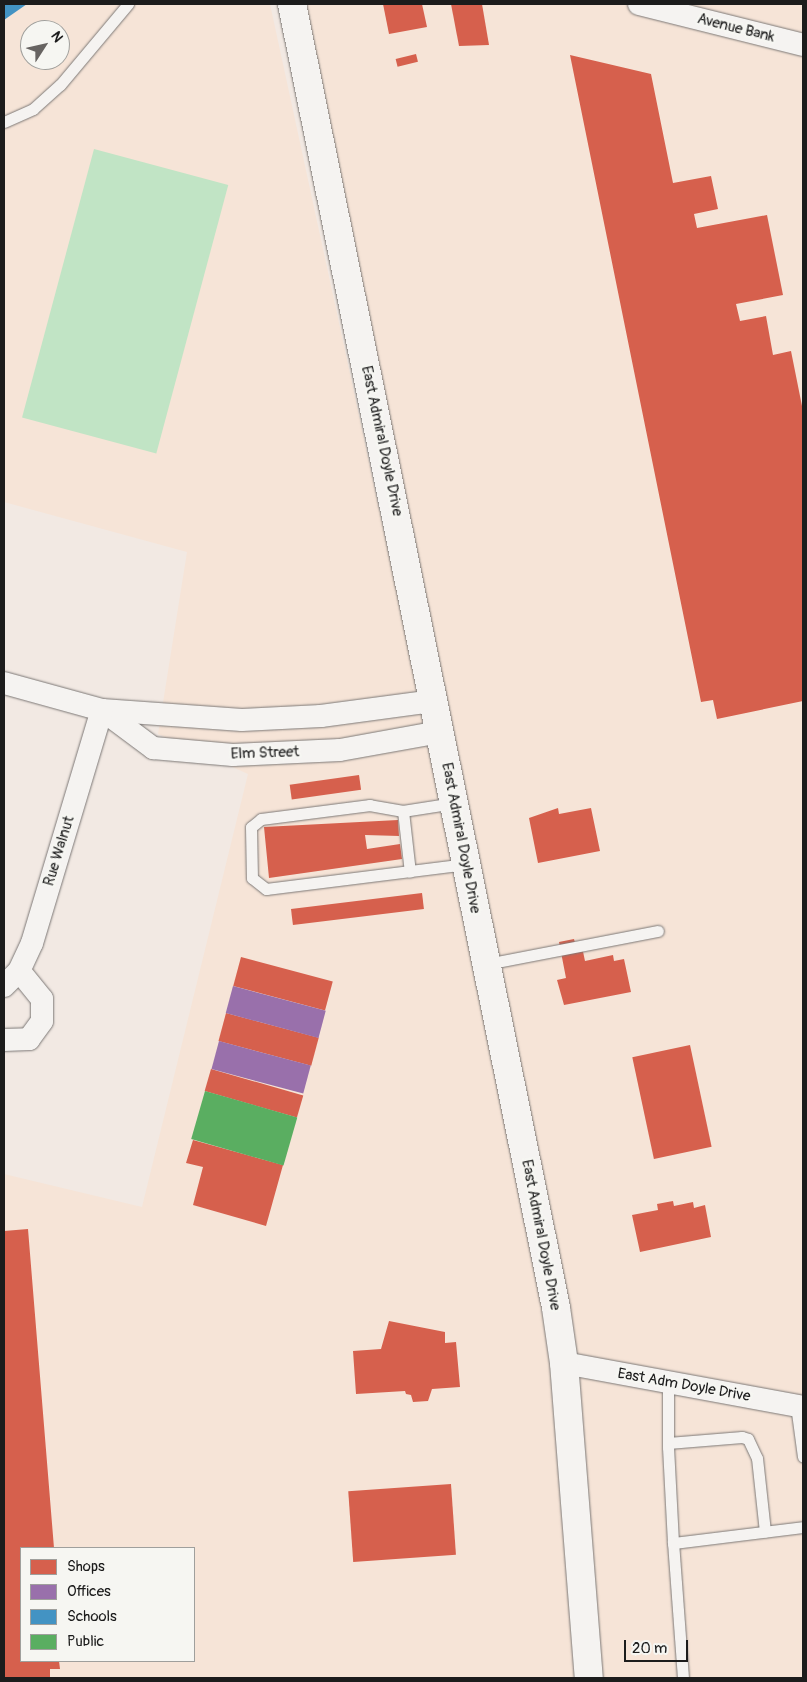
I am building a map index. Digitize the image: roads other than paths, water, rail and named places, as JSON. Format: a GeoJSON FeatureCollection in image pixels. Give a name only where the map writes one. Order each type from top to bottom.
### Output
{"type":"FeatureCollection","features":[{"type":"Feature","properties":{"kind":"main road","name":"East Admiral Doyle Drive"},"geometry":{"type":"LineString","coordinates":[[292,4],[486,964],[540,1218],[564,1363],[588,1678]]}},
{"type":"Feature","properties":{"kind":"street","name":"Avenue Bank"},"geometry":{"type":"LineString","coordinates":[[639,4],[803,45]]}},
{"type":"Feature","properties":{"kind":"street","name":"Elm Street"},"geometry":{"type":"LineString","coordinates":[[4,683],[102,710],[242,720],[321,716],[434,700]]}},
{"type":"Feature","properties":{"kind":"street","name":"Elm Street"},"geometry":{"type":"LineString","coordinates":[[102,710],[152,748],[233,755],[340,750],[440,732]]}},
{"type":"Feature","properties":{"kind":"street","name":"Rue Walnut"},"geometry":{"type":"LineString","coordinates":[[11,979],[32,943],[102,710]]}},
{"type":"Feature","properties":{"kind":"street"},"geometry":{"type":"LineString","coordinates":[[4,1040],[29,1038],[42,1021],[42,999],[11,979]]}},
{"type":"Feature","properties":{"kind":"street","name":"East Adm Doyle Drive"},"geometry":{"type":"LineString","coordinates":[[564,1363],[799,1406]]}},
{"type":"Feature","properties":{"kind":"lane"},"geometry":{"type":"LineString","coordinates":[[4,122],[32,109],[60,85],[128,4]]}},
{"type":"Feature","properties":{"kind":"lane"},"geometry":{"type":"LineString","coordinates":[[454,803],[402,812],[370,805],[261,819],[250,827],[252,878],[266,889],[466,864]]}},
{"type":"Feature","properties":{"kind":"lane"},"geometry":{"type":"LineString","coordinates":[[402,812],[410,872]]}},
{"type":"Feature","properties":{"kind":"lane"},"geometry":{"type":"LineString","coordinates":[[486,964],[658,931]]}},
{"type":"Feature","properties":{"kind":"lane"},"geometry":{"type":"LineString","coordinates":[[668,1382],[668,1443],[673,1542],[683,1678]]}},
{"type":"Feature","properties":{"kind":"lane"},"geometry":{"type":"LineString","coordinates":[[799,1406],[803,1457]]}},
{"type":"Feature","properties":{"kind":"lane"},"geometry":{"type":"LineString","coordinates":[[668,1443],[742,1437],[748,1440],[757,1458],[765,1532]]}},
{"type":"Feature","properties":{"kind":"lane"},"geometry":{"type":"LineString","coordinates":[[673,1542],[803,1527]]}}]}
